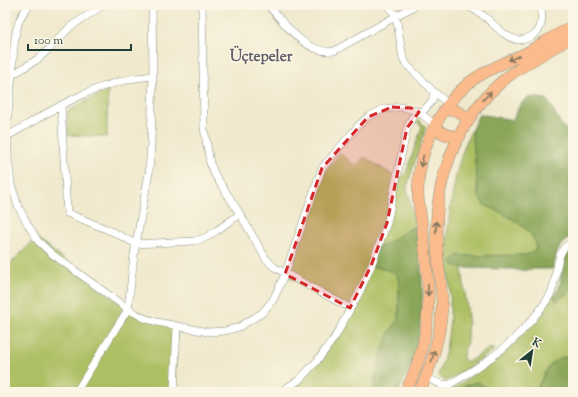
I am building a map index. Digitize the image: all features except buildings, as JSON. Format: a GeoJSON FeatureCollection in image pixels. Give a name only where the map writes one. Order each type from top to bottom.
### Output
{"type":"FeatureCollection","features":[{"type":"Feature","properties":{"kind":"main road"},"geometry":{"type":"LineString","coordinates":[[405,392],[421,350],[427,316],[428,288],[418,191],[421,163],[435,125],[459,92],[481,74],[533,49],[573,26]]}},
{"type":"Feature","properties":{"kind":"main road"},"geometry":{"type":"LineString","coordinates":[[419,392],[426,377],[436,344],[442,304],[436,236],[438,200],[448,160],[468,122],[482,101],[507,78],[531,61],[573,36]]}},
{"type":"Feature","properties":{"kind":"main road"},"geometry":{"type":"LineString","coordinates":[[447,107],[460,113],[468,122]]}},
{"type":"Feature","properties":{"kind":"main road"},"geometry":{"type":"LineString","coordinates":[[435,125],[438,130],[443,133],[453,137],[460,136]]}},
{"type":"Feature","properties":{"kind":"street"},"geometry":{"type":"LineString","coordinates":[[30,5],[22,14],[17,27],[6,118],[11,184],[18,206],[38,241],[52,254],[128,309],[144,318],[156,322],[208,332],[226,331],[239,326],[262,313],[273,300],[285,274],[322,168],[359,124],[368,116],[384,109],[402,107],[411,108],[419,112],[435,125]]}},
{"type":"Feature","properties":{"kind":"street"},"geometry":{"type":"LineString","coordinates":[[12,75],[50,49],[70,27],[103,5]]}},
{"type":"Feature","properties":{"kind":"street"},"geometry":{"type":"LineString","coordinates":[[76,392],[128,309],[136,244],[149,172],[153,76],[152,5]]}},
{"type":"Feature","properties":{"kind":"street"},"geometry":{"type":"LineString","coordinates":[[202,5],[204,128],[210,163],[215,176],[240,214],[266,259],[274,267],[350,308]]}},
{"type":"Feature","properties":{"kind":"street"},"geometry":{"type":"LineString","coordinates":[[268,5],[296,36],[309,45],[326,52],[334,51],[416,5]]}},
{"type":"Feature","properties":{"kind":"street"},"geometry":{"type":"LineString","coordinates":[[388,5],[396,16],[403,58],[407,65],[447,107]]}},
{"type":"Feature","properties":{"kind":"street"},"geometry":{"type":"LineString","coordinates":[[467,5],[486,18],[502,32],[517,40],[534,35],[540,26],[542,19],[541,5]]}},
{"type":"Feature","properties":{"kind":"street"},"geometry":{"type":"LineString","coordinates":[[527,38],[533,49]]}},
{"type":"Feature","properties":{"kind":"street"},"geometry":{"type":"LineString","coordinates":[[8,136],[61,106],[100,87],[135,77],[153,76]]}},
{"type":"Feature","properties":{"kind":"street"},"geometry":{"type":"LineString","coordinates":[[280,392],[299,380],[317,361],[334,337],[360,291],[387,223],[407,128],[412,117],[425,109],[432,101],[434,92]]}},
{"type":"Feature","properties":{"kind":"street"},"geometry":{"type":"LineString","coordinates":[[61,106],[67,213],[111,231],[136,244],[194,241],[205,238],[240,214]]}},
{"type":"Feature","properties":{"kind":"street"},"geometry":{"type":"LineString","coordinates":[[438,392],[493,357],[532,320],[543,305],[553,287],[561,252],[566,245],[573,242]]}},
{"type":"Feature","properties":{"kind":"street"},"geometry":{"type":"LineString","coordinates":[[174,392],[177,326]]}},
{"type":"Feature","properties":{"kind":"street"},"geometry":{"type":"LineString","coordinates":[[426,377],[444,385],[450,384]]}},
{"type":"Feature","properties":{"kind":"highlighted area"},"geometry":{"type":"Polygon","coordinates":[[[392,107],[411,108],[419,112],[407,128],[387,223],[371,266],[350,308],[285,274],[322,168],[368,117],[392,107]]]}},
{"type":"Feature","properties":{"kind":"green space"},"geometry":{"type":"Polygon","coordinates":[[[108,91],[107,137],[68,135],[67,112],[108,91]]]}},
{"type":"Feature","properties":{"kind":"green space"},"geometry":{"type":"Polygon","coordinates":[[[527,98],[547,99],[562,126],[573,135],[573,237],[561,245],[558,250],[553,269],[531,269],[521,271],[514,269],[462,268],[454,265],[452,261],[458,256],[527,255],[536,250],[535,241],[526,229],[513,219],[484,205],[478,194],[472,129],[479,114],[513,120],[522,103],[527,98]]]}},
{"type":"Feature","properties":{"kind":"green space"},"geometry":{"type":"Polygon","coordinates":[[[419,120],[426,127],[407,187],[415,226],[377,249],[379,268],[393,271],[397,274],[399,283],[399,317],[390,332],[381,355],[373,391],[280,392],[308,371],[350,309],[289,277],[326,171],[340,153],[356,166],[364,157],[396,177],[395,184],[406,173],[422,126],[417,122],[419,120]]]}},
{"type":"Feature","properties":{"kind":"green space"},"geometry":{"type":"Polygon","coordinates":[[[472,129],[478,194],[484,205],[513,219],[526,229],[535,241],[536,250],[527,255],[458,256],[454,265],[462,268],[468,317],[467,342],[463,359],[468,362],[490,348],[494,350],[453,378],[446,381],[438,375],[445,354],[450,323],[447,231],[453,190],[458,169],[467,139],[472,129]]]}},
{"type":"Feature","properties":{"kind":"green space"},"geometry":{"type":"Polygon","coordinates":[[[415,226],[421,269],[422,311],[415,352],[408,372],[398,392],[372,392],[381,355],[390,332],[399,317],[399,283],[397,274],[371,266],[377,249],[415,226]]]}},
{"type":"Feature","properties":{"kind":"green space"},"geometry":{"type":"Polygon","coordinates":[[[36,238],[128,309],[177,326],[174,392],[5,392],[5,269],[36,238]]]}},
{"type":"Feature","properties":{"kind":"green space"},"geometry":{"type":"Polygon","coordinates":[[[573,246],[573,288],[556,301],[554,295],[558,289],[560,281],[563,258],[568,249],[573,246]]]}},
{"type":"Feature","properties":{"kind":"green space"},"geometry":{"type":"Polygon","coordinates":[[[573,288],[573,359],[563,357],[545,372],[536,392],[493,392],[478,382],[464,386],[459,392],[449,392],[507,351],[525,332],[554,295],[556,301],[573,288]]]}},
{"type":"Feature","properties":{"kind":"green space"},"geometry":{"type":"Polygon","coordinates":[[[563,357],[573,359],[573,392],[536,392],[545,372],[552,363],[563,357]]]}},
{"type":"Feature","properties":{"kind":"green space"},"geometry":{"type":"Polygon","coordinates":[[[478,382],[493,392],[459,392],[464,386],[478,382]]]}},
{"type":"Feature","properties":{"kind":"district","name":"Üçtepeler"},"geometry":{"type":"Point","coordinates":[261,56]}}]}
